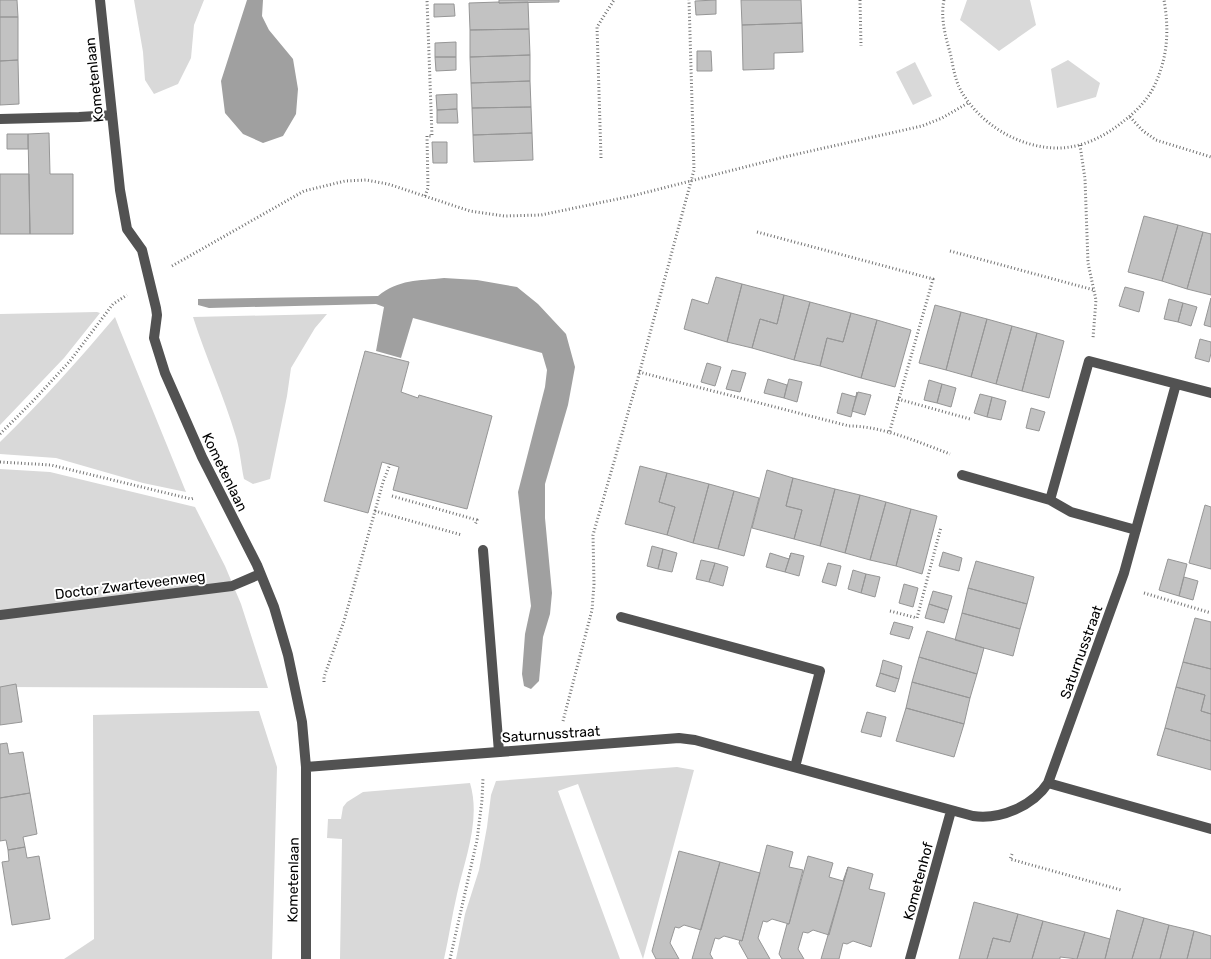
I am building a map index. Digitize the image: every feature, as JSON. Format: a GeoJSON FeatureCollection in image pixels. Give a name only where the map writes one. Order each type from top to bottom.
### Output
{"type":"FeatureCollection","features":[{"type":"Feature","properties":{"kind":"street","name":"Kometenlaan"},"geometry":{"type":"LineString","coordinates":[[100,0],[120,190],[127,229],[142,250],[157,315],[154,338],[165,373],[202,457],[274,606],[288,655],[302,722],[306,767],[306,959]]}},
{"type":"Feature","properties":{"kind":"street"},"geometry":{"type":"LineString","coordinates":[[0,119],[112,115]]}},
{"type":"Feature","properties":{"kind":"street"},"geometry":{"type":"LineString","coordinates":[[1050,500],[1089,360],[1211,393]]}},
{"type":"Feature","properties":{"kind":"street","name":"Saturnusstraat"},"geometry":{"type":"LineString","coordinates":[[306,767],[679,738],[695,740],[951,811],[979,817],[1005,813],[1020,807],[1042,792],[1048,783],[1124,573],[1176,384]]}},
{"type":"Feature","properties":{"kind":"street"},"geometry":{"type":"LineString","coordinates":[[962,475],[1050,500],[1071,512],[1136,530]]}},
{"type":"Feature","properties":{"kind":"street"},"geometry":{"type":"LineString","coordinates":[[483,550],[499,752]]}},
{"type":"Feature","properties":{"kind":"street","name":"Doctor Zwarteveenweg"},"geometry":{"type":"LineString","coordinates":[[0,614],[232,586],[260,574]]}},
{"type":"Feature","properties":{"kind":"street"},"geometry":{"type":"LineString","coordinates":[[622,617],[820,671],[794,767]]}},
{"type":"Feature","properties":{"kind":"street"},"geometry":{"type":"LineString","coordinates":[[1048,783],[1211,829]]}},
{"type":"Feature","properties":{"kind":"street","name":"Kometenhof"},"geometry":{"type":"LineString","coordinates":[[910,959],[951,811]]}},
{"type":"Feature","properties":{"kind":"path"},"geometry":{"type":"LineString","coordinates":[[425,196],[428,188],[427,136],[432,136],[427,0]]}},
{"type":"Feature","properties":{"kind":"path"},"geometry":{"type":"LineString","coordinates":[[601,158],[597,27],[614,0]]}},
{"type":"Feature","properties":{"kind":"path"},"geometry":{"type":"LineString","coordinates":[[562,726],[592,610],[594,584],[593,534],[694,170],[689,0]]}},
{"type":"Feature","properties":{"kind":"path"},"geometry":{"type":"LineString","coordinates":[[860,0],[861,46]]}},
{"type":"Feature","properties":{"kind":"path"},"geometry":{"type":"LineString","coordinates":[[944,0],[943,24],[959,88],[968,103],[985,120],[1015,139],[1031,144],[1060,148],[1104,136],[1130,116],[1145,101],[1156,83],[1164,60],[1168,40],[1164,0]]}},
{"type":"Feature","properties":{"kind":"path"},"geometry":{"type":"LineString","coordinates":[[165,270],[304,191],[345,180],[366,180],[388,184],[470,211],[504,216],[542,215],[632,196],[784,157],[922,126],[968,103]]}},
{"type":"Feature","properties":{"kind":"path"},"geometry":{"type":"LineString","coordinates":[[1130,116],[1143,131],[1156,140],[1211,157]]}},
{"type":"Feature","properties":{"kind":"path"},"geometry":{"type":"LineString","coordinates":[[1080,144],[1085,179],[1088,263],[1096,300],[1093,345]]}},
{"type":"Feature","properties":{"kind":"path"},"geometry":{"type":"LineString","coordinates":[[757,232],[933,279],[889,434]]}},
{"type":"Feature","properties":{"kind":"path"},"geometry":{"type":"LineString","coordinates":[[950,251],[1094,290]]}},
{"type":"Feature","properties":{"kind":"path"},"geometry":{"type":"LineString","coordinates":[[0,434],[70,360],[100,318],[113,304],[122,298]]}},
{"type":"Feature","properties":{"kind":"path"},"geometry":{"type":"LineString","coordinates":[[639,372],[738,399],[751,400],[849,426],[862,426],[901,436],[951,454]]}},
{"type":"Feature","properties":{"kind":"path"},"geometry":{"type":"LineString","coordinates":[[898,399],[970,419]]}},
{"type":"Feature","properties":{"kind":"path"},"geometry":{"type":"LineString","coordinates":[[0,462],[51,465],[190,500]]}},
{"type":"Feature","properties":{"kind":"path"},"geometry":{"type":"LineString","coordinates":[[324,682],[324,677],[344,621],[382,482],[390,464]]}},
{"type":"Feature","properties":{"kind":"path"},"geometry":{"type":"LineString","coordinates":[[392,496],[465,516]]}},
{"type":"Feature","properties":{"kind":"path"},"geometry":{"type":"LineString","coordinates":[[375,511],[440,529]]}},
{"type":"Feature","properties":{"kind":"path"},"geometry":{"type":"LineString","coordinates":[[890,611],[917,618],[941,527]]}},
{"type":"Feature","properties":{"kind":"path"},"geometry":{"type":"LineString","coordinates":[[1140,592],[1211,613]]}},
{"type":"Feature","properties":{"kind":"path"},"geometry":{"type":"LineString","coordinates":[[450,959],[477,840],[483,782]]}},
{"type":"Feature","properties":{"kind":"path"},"geometry":{"type":"LineString","coordinates":[[1012,854],[1010,859],[1122,890]]}},
{"type":"Feature","properties":{"kind":"shaded area"},"geometry":{"type":"Polygon","coordinates":[[[134,0],[204,0],[194,25],[191,58],[178,84],[154,94],[145,80],[143,52],[134,0]]]}},
{"type":"Feature","properties":{"kind":"shaded area"},"geometry":{"type":"Polygon","coordinates":[[[247,0],[263,0],[262,16],[269,30],[293,59],[298,89],[296,114],[283,136],[263,143],[243,134],[225,113],[221,81],[247,0]]]}},
{"type":"Feature","properties":{"kind":"shaded area"},"geometry":{"type":"Polygon","coordinates":[[[967,0],[1030,0],[1036,25],[999,51],[960,20],[967,0]]]}},
{"type":"Feature","properties":{"kind":"shaded area"},"geometry":{"type":"Polygon","coordinates":[[[1068,60],[1100,83],[1096,97],[1057,108],[1051,69],[1068,60]]]}},
{"type":"Feature","properties":{"kind":"shaded area"},"geometry":{"type":"Polygon","coordinates":[[[915,62],[932,96],[913,105],[896,72],[915,62]]]}},
{"type":"Feature","properties":{"kind":"shaded area"},"geometry":{"type":"Polygon","coordinates":[[[444,278],[477,280],[517,287],[538,304],[566,334],[575,367],[568,405],[545,484],[545,518],[552,593],[550,614],[543,637],[539,681],[531,689],[524,686],[522,674],[525,634],[531,606],[518,492],[545,387],[547,370],[542,353],[413,318],[401,358],[376,351],[384,307],[376,304],[209,308],[198,305],[198,299],[378,296],[386,290],[401,284],[444,278]]]}},
{"type":"Feature","properties":{"kind":"shaded area"},"geometry":{"type":"Polygon","coordinates":[[[100,313],[64,358],[0,425],[0,314],[100,313]]]}},
{"type":"Feature","properties":{"kind":"shaded area"},"geometry":{"type":"Polygon","coordinates":[[[327,314],[315,328],[291,368],[270,479],[253,484],[244,479],[239,447],[193,317],[327,314]]]}},
{"type":"Feature","properties":{"kind":"shaded area"},"geometry":{"type":"Polygon","coordinates":[[[115,317],[186,492],[143,483],[56,458],[0,454],[0,442],[59,381],[115,317]]]}},
{"type":"Feature","properties":{"kind":"shaded area"},"geometry":{"type":"Polygon","coordinates":[[[0,469],[50,472],[195,507],[225,566],[241,604],[268,688],[0,687],[0,469]]]}},
{"type":"Feature","properties":{"kind":"shaded area"},"geometry":{"type":"Polygon","coordinates":[[[259,711],[277,767],[272,959],[64,959],[94,939],[93,715],[259,711]]]}},
{"type":"Feature","properties":{"kind":"shaded area"},"geometry":{"type":"Polygon","coordinates":[[[677,767],[694,770],[643,959],[578,784],[558,791],[620,959],[456,959],[465,914],[479,870],[491,795],[496,781],[677,767]]]}},
{"type":"Feature","properties":{"kind":"shaded area"},"geometry":{"type":"Polygon","coordinates":[[[470,783],[474,811],[471,839],[455,902],[444,959],[340,959],[342,839],[327,838],[328,819],[341,819],[343,807],[347,802],[363,792],[470,783]]]}},
{"type":"Feature","properties":{"kind":"building"},"geometry":{"type":"Polygon","coordinates":[[[0,0],[17,0],[18,17],[0,17],[0,0]]]}},
{"type":"Feature","properties":{"kind":"building"},"geometry":{"type":"Polygon","coordinates":[[[499,0],[559,0],[559,2],[499,3],[499,0]]]}},
{"type":"Feature","properties":{"kind":"building"},"geometry":{"type":"Polygon","coordinates":[[[716,0],[716,14],[696,15],[695,1],[716,0]]]}},
{"type":"Feature","properties":{"kind":"building"},"geometry":{"type":"Polygon","coordinates":[[[741,0],[801,0],[802,23],[742,25],[741,0]]]}},
{"type":"Feature","properties":{"kind":"building"},"geometry":{"type":"Polygon","coordinates":[[[528,2],[529,29],[470,30],[469,3],[528,2]]]}},
{"type":"Feature","properties":{"kind":"building"},"geometry":{"type":"Polygon","coordinates":[[[434,4],[454,4],[455,16],[434,17],[434,4]]]}},
{"type":"Feature","properties":{"kind":"building"},"geometry":{"type":"Polygon","coordinates":[[[0,17],[18,17],[18,60],[0,61],[0,17]]]}},
{"type":"Feature","properties":{"kind":"building"},"geometry":{"type":"Polygon","coordinates":[[[802,23],[803,52],[774,53],[774,69],[743,70],[742,25],[802,23]]]}},
{"type":"Feature","properties":{"kind":"building"},"geometry":{"type":"Polygon","coordinates":[[[529,29],[530,55],[470,57],[470,30],[529,29]]]}},
{"type":"Feature","properties":{"kind":"building"},"geometry":{"type":"Polygon","coordinates":[[[456,42],[456,57],[435,57],[435,43],[456,42]]]}},
{"type":"Feature","properties":{"kind":"building"},"geometry":{"type":"Polygon","coordinates":[[[697,51],[711,51],[712,71],[697,71],[697,51]]]}},
{"type":"Feature","properties":{"kind":"building"},"geometry":{"type":"Polygon","coordinates":[[[530,55],[530,81],[471,83],[470,57],[530,55]]]}},
{"type":"Feature","properties":{"kind":"building"},"geometry":{"type":"Polygon","coordinates":[[[435,57],[456,57],[456,70],[436,71],[435,57]]]}},
{"type":"Feature","properties":{"kind":"building"},"geometry":{"type":"Polygon","coordinates":[[[18,60],[19,104],[0,105],[0,61],[18,60]]]}},
{"type":"Feature","properties":{"kind":"building"},"geometry":{"type":"Polygon","coordinates":[[[530,81],[531,107],[472,108],[471,83],[530,81]]]}},
{"type":"Feature","properties":{"kind":"building"},"geometry":{"type":"Polygon","coordinates":[[[457,94],[457,109],[437,110],[436,95],[457,94]]]}},
{"type":"Feature","properties":{"kind":"building"},"geometry":{"type":"Polygon","coordinates":[[[531,107],[532,133],[473,135],[472,108],[531,107]]]}},
{"type":"Feature","properties":{"kind":"building"},"geometry":{"type":"Polygon","coordinates":[[[457,109],[458,123],[437,123],[437,110],[457,109]]]}},
{"type":"Feature","properties":{"kind":"building"},"geometry":{"type":"Polygon","coordinates":[[[49,133],[50,174],[73,174],[73,234],[30,234],[28,134],[49,133]]]}},
{"type":"Feature","properties":{"kind":"building"},"geometry":{"type":"Polygon","coordinates":[[[532,133],[533,160],[474,162],[473,135],[532,133]]]}},
{"type":"Feature","properties":{"kind":"building"},"geometry":{"type":"Polygon","coordinates":[[[7,134],[28,134],[28,149],[7,149],[7,134]]]}},
{"type":"Feature","properties":{"kind":"building"},"geometry":{"type":"Polygon","coordinates":[[[432,142],[447,142],[447,163],[433,163],[432,142]]]}},
{"type":"Feature","properties":{"kind":"building"},"geometry":{"type":"Polygon","coordinates":[[[0,174],[29,174],[30,234],[0,234],[0,174]]]}},
{"type":"Feature","properties":{"kind":"building"},"geometry":{"type":"Polygon","coordinates":[[[1144,216],[1178,225],[1162,281],[1128,272],[1144,216]]]}},
{"type":"Feature","properties":{"kind":"building"},"geometry":{"type":"Polygon","coordinates":[[[1178,225],[1203,232],[1187,289],[1162,281],[1178,225]]]}},
{"type":"Feature","properties":{"kind":"building"},"geometry":{"type":"Polygon","coordinates":[[[1203,232],[1211,234],[1211,295],[1187,289],[1203,232]]]}},
{"type":"Feature","properties":{"kind":"building"},"geometry":{"type":"Polygon","coordinates":[[[716,277],[742,284],[727,342],[684,329],[692,299],[708,304],[716,277]]]}},
{"type":"Feature","properties":{"kind":"building"},"geometry":{"type":"Polygon","coordinates":[[[742,284],[784,295],[777,324],[760,319],[752,348],[727,342],[742,284]]]}},
{"type":"Feature","properties":{"kind":"building"},"geometry":{"type":"Polygon","coordinates":[[[1125,287],[1144,292],[1139,312],[1119,306],[1125,287]]]}},
{"type":"Feature","properties":{"kind":"building"},"geometry":{"type":"Polygon","coordinates":[[[784,295],[810,302],[794,360],[752,348],[760,319],[777,324],[784,295]]]}},
{"type":"Feature","properties":{"kind":"building"},"geometry":{"type":"Polygon","coordinates":[[[1211,298],[1211,327],[1204,325],[1211,298]]]}},
{"type":"Feature","properties":{"kind":"building"},"geometry":{"type":"Polygon","coordinates":[[[1169,299],[1183,303],[1178,322],[1164,319],[1169,299]]]}},
{"type":"Feature","properties":{"kind":"building"},"geometry":{"type":"Polygon","coordinates":[[[810,302],[851,313],[843,342],[827,338],[820,366],[794,360],[810,302]]]}},
{"type":"Feature","properties":{"kind":"building"},"geometry":{"type":"Polygon","coordinates":[[[1183,303],[1197,307],[1191,326],[1178,322],[1183,303]]]}},
{"type":"Feature","properties":{"kind":"building"},"geometry":{"type":"Polygon","coordinates":[[[935,305],[961,312],[946,370],[919,363],[935,305]]]}},
{"type":"Feature","properties":{"kind":"building"},"geometry":{"type":"Polygon","coordinates":[[[961,312],[987,319],[971,377],[946,370],[961,312]]]}},
{"type":"Feature","properties":{"kind":"building"},"geometry":{"type":"Polygon","coordinates":[[[851,313],[877,320],[861,378],[820,366],[827,338],[843,342],[851,313]]]}},
{"type":"Feature","properties":{"kind":"building"},"geometry":{"type":"Polygon","coordinates":[[[987,319],[1012,326],[996,384],[971,377],[987,319]]]}},
{"type":"Feature","properties":{"kind":"building"},"geometry":{"type":"Polygon","coordinates":[[[877,320],[911,330],[895,387],[861,378],[877,320]]]}},
{"type":"Feature","properties":{"kind":"building"},"geometry":{"type":"Polygon","coordinates":[[[1012,326],[1037,333],[1022,391],[996,384],[1012,326]]]}},
{"type":"Feature","properties":{"kind":"building"},"geometry":{"type":"Polygon","coordinates":[[[1037,333],[1064,341],[1049,398],[1022,391],[1037,333]]]}},
{"type":"Feature","properties":{"kind":"building"},"geometry":{"type":"Polygon","coordinates":[[[1200,339],[1211,342],[1209,362],[1195,358],[1200,339]]]}},
{"type":"Feature","properties":{"kind":"building"},"geometry":{"type":"Polygon","coordinates":[[[365,351],[409,362],[401,392],[418,398],[419,395],[492,416],[467,509],[393,490],[399,467],[382,462],[368,513],[324,501],[365,351]]]}},
{"type":"Feature","properties":{"kind":"building"},"geometry":{"type":"Polygon","coordinates":[[[707,363],[721,367],[715,386],[701,382],[707,363]]]}},
{"type":"Feature","properties":{"kind":"building"},"geometry":{"type":"Polygon","coordinates":[[[732,370],[746,373],[740,392],[726,389],[732,370]]]}},
{"type":"Feature","properties":{"kind":"building"},"geometry":{"type":"Polygon","coordinates":[[[768,379],[787,385],[784,398],[764,393],[768,379]]]}},
{"type":"Feature","properties":{"kind":"building"},"geometry":{"type":"Polygon","coordinates":[[[789,379],[802,382],[797,402],[784,398],[789,379]]]}},
{"type":"Feature","properties":{"kind":"building"},"geometry":{"type":"Polygon","coordinates":[[[929,380],[942,384],[937,403],[924,400],[929,380]]]}},
{"type":"Feature","properties":{"kind":"building"},"geometry":{"type":"Polygon","coordinates":[[[942,384],[956,388],[951,407],[937,403],[942,384]]]}},
{"type":"Feature","properties":{"kind":"building"},"geometry":{"type":"Polygon","coordinates":[[[858,392],[871,395],[865,415],[852,411],[858,392]]]}},
{"type":"Feature","properties":{"kind":"building"},"geometry":{"type":"Polygon","coordinates":[[[842,393],[856,397],[851,417],[837,413],[842,393]]]}},
{"type":"Feature","properties":{"kind":"building"},"geometry":{"type":"Polygon","coordinates":[[[980,394],[992,397],[987,417],[974,413],[980,394]]]}},
{"type":"Feature","properties":{"kind":"building"},"geometry":{"type":"Polygon","coordinates":[[[992,397],[1006,401],[1001,420],[987,417],[992,397]]]}},
{"type":"Feature","properties":{"kind":"building"},"geometry":{"type":"Polygon","coordinates":[[[1031,408],[1045,412],[1039,431],[1026,428],[1031,408]]]}},
{"type":"Feature","properties":{"kind":"building"},"geometry":{"type":"Polygon","coordinates":[[[640,466],[667,473],[659,502],[675,507],[667,535],[625,524],[640,466]]]}},
{"type":"Feature","properties":{"kind":"building"},"geometry":{"type":"Polygon","coordinates":[[[767,470],[793,478],[786,506],[802,510],[794,539],[752,528],[767,470]]]}},
{"type":"Feature","properties":{"kind":"building"},"geometry":{"type":"Polygon","coordinates":[[[667,473],[709,484],[693,543],[667,535],[675,507],[659,502],[667,473]]]}},
{"type":"Feature","properties":{"kind":"building"},"geometry":{"type":"Polygon","coordinates":[[[793,478],[835,489],[820,546],[794,539],[802,510],[786,506],[793,478]]]}},
{"type":"Feature","properties":{"kind":"building"},"geometry":{"type":"Polygon","coordinates":[[[709,484],[734,491],[718,549],[693,543],[709,484]]]}},
{"type":"Feature","properties":{"kind":"building"},"geometry":{"type":"Polygon","coordinates":[[[835,489],[860,495],[845,553],[820,546],[835,489]]]}},
{"type":"Feature","properties":{"kind":"building"},"geometry":{"type":"Polygon","coordinates":[[[734,491],[759,498],[744,556],[718,549],[734,491]]]}},
{"type":"Feature","properties":{"kind":"building"},"geometry":{"type":"Polygon","coordinates":[[[860,495],[886,502],[870,560],[845,553],[860,495]]]}},
{"type":"Feature","properties":{"kind":"building"},"geometry":{"type":"Polygon","coordinates":[[[886,502],[911,509],[896,566],[870,560],[886,502]]]}},
{"type":"Feature","properties":{"kind":"building"},"geometry":{"type":"Polygon","coordinates":[[[1205,505],[1211,507],[1211,569],[1189,563],[1205,505]]]}},
{"type":"Feature","properties":{"kind":"building"},"geometry":{"type":"Polygon","coordinates":[[[911,509],[937,516],[922,574],[896,566],[911,509]]]}},
{"type":"Feature","properties":{"kind":"building"},"geometry":{"type":"Polygon","coordinates":[[[652,546],[663,549],[658,569],[647,566],[652,546]]]}},
{"type":"Feature","properties":{"kind":"building"},"geometry":{"type":"Polygon","coordinates":[[[663,549],[677,553],[672,572],[658,569],[663,549]]]}},
{"type":"Feature","properties":{"kind":"building"},"geometry":{"type":"Polygon","coordinates":[[[943,552],[962,558],[959,571],[939,566],[943,552]]]}},
{"type":"Feature","properties":{"kind":"building"},"geometry":{"type":"Polygon","coordinates":[[[770,553],[789,559],[791,553],[785,572],[766,567],[770,553]]]}},
{"type":"Feature","properties":{"kind":"building"},"geometry":{"type":"Polygon","coordinates":[[[791,553],[804,556],[799,576],[785,572],[791,553]]]}},
{"type":"Feature","properties":{"kind":"building"},"geometry":{"type":"Polygon","coordinates":[[[1168,559],[1187,564],[1179,596],[1159,590],[1168,559]]]}},
{"type":"Feature","properties":{"kind":"building"},"geometry":{"type":"Polygon","coordinates":[[[701,560],[715,563],[709,582],[696,579],[701,560]]]}},
{"type":"Feature","properties":{"kind":"building"},"geometry":{"type":"Polygon","coordinates":[[[976,561],[1034,577],[1027,604],[968,588],[976,561]]]}},
{"type":"Feature","properties":{"kind":"building"},"geometry":{"type":"Polygon","coordinates":[[[715,563],[728,567],[723,586],[709,582],[715,563]]]}},
{"type":"Feature","properties":{"kind":"building"},"geometry":{"type":"Polygon","coordinates":[[[828,563],[841,566],[836,586],[822,582],[828,563]]]}},
{"type":"Feature","properties":{"kind":"building"},"geometry":{"type":"Polygon","coordinates":[[[853,570],[866,574],[861,593],[848,589],[853,570]]]}},
{"type":"Feature","properties":{"kind":"building"},"geometry":{"type":"Polygon","coordinates":[[[866,574],[880,577],[875,597],[861,593],[866,574]]]}},
{"type":"Feature","properties":{"kind":"building"},"geometry":{"type":"Polygon","coordinates":[[[1184,577],[1198,581],[1193,600],[1179,596],[1184,577]]]}},
{"type":"Feature","properties":{"kind":"building"},"geometry":{"type":"Polygon","coordinates":[[[904,584],[918,588],[913,607],[899,603],[904,584]]]}},
{"type":"Feature","properties":{"kind":"building"},"geometry":{"type":"Polygon","coordinates":[[[968,588],[1027,604],[1020,629],[962,613],[968,588]]]}},
{"type":"Feature","properties":{"kind":"building"},"geometry":{"type":"Polygon","coordinates":[[[933,591],[952,596],[948,610],[929,604],[933,591]]]}},
{"type":"Feature","properties":{"kind":"building"},"geometry":{"type":"Polygon","coordinates":[[[929,604],[948,610],[944,623],[925,618],[929,604]]]}},
{"type":"Feature","properties":{"kind":"building"},"geometry":{"type":"Polygon","coordinates":[[[962,613],[1020,629],[1013,656],[955,640],[962,613]]]}},
{"type":"Feature","properties":{"kind":"building"},"geometry":{"type":"Polygon","coordinates":[[[1195,618],[1211,622],[1211,669],[1183,662],[1195,618]]]}},
{"type":"Feature","properties":{"kind":"building"},"geometry":{"type":"Polygon","coordinates":[[[894,622],[913,627],[909,639],[890,634],[894,622]]]}},
{"type":"Feature","properties":{"kind":"building"},"geometry":{"type":"Polygon","coordinates":[[[927,631],[984,648],[977,674],[919,657],[927,631]]]}},
{"type":"Feature","properties":{"kind":"building"},"geometry":{"type":"Polygon","coordinates":[[[919,657],[977,674],[970,698],[912,682],[919,657]]]}},
{"type":"Feature","properties":{"kind":"building"},"geometry":{"type":"Polygon","coordinates":[[[883,660],[902,666],[899,679],[880,673],[883,660]]]}},
{"type":"Feature","properties":{"kind":"building"},"geometry":{"type":"Polygon","coordinates":[[[1183,662],[1211,669],[1211,714],[1201,711],[1205,695],[1176,687],[1183,662]]]}},
{"type":"Feature","properties":{"kind":"building"},"geometry":{"type":"Polygon","coordinates":[[[880,673],[899,679],[895,692],[876,686],[880,673]]]}},
{"type":"Feature","properties":{"kind":"building"},"geometry":{"type":"Polygon","coordinates":[[[912,682],[970,698],[964,724],[906,708],[912,682]]]}},
{"type":"Feature","properties":{"kind":"building"},"geometry":{"type":"Polygon","coordinates":[[[16,684],[22,722],[0,725],[0,687],[16,684]]]}},
{"type":"Feature","properties":{"kind":"building"},"geometry":{"type":"Polygon","coordinates":[[[1176,687],[1205,695],[1201,711],[1211,714],[1211,741],[1165,728],[1176,687]]]}},
{"type":"Feature","properties":{"kind":"building"},"geometry":{"type":"Polygon","coordinates":[[[906,708],[964,724],[954,757],[896,741],[906,708]]]}},
{"type":"Feature","properties":{"kind":"building"},"geometry":{"type":"Polygon","coordinates":[[[867,712],[886,717],[881,737],[861,732],[867,712]]]}},
{"type":"Feature","properties":{"kind":"building"},"geometry":{"type":"Polygon","coordinates":[[[1165,728],[1211,741],[1211,770],[1157,755],[1165,728]]]}},
{"type":"Feature","properties":{"kind":"building"},"geometry":{"type":"Polygon","coordinates":[[[7,743],[9,754],[23,752],[30,793],[0,798],[0,744],[7,743]]]}},
{"type":"Feature","properties":{"kind":"building"},"geometry":{"type":"Polygon","coordinates":[[[30,793],[37,834],[23,837],[25,847],[8,850],[6,840],[0,841],[0,798],[30,793]]]}},
{"type":"Feature","properties":{"kind":"building"},"geometry":{"type":"Polygon","coordinates":[[[767,845],[793,852],[789,867],[803,870],[789,924],[772,919],[767,922],[763,921],[758,938],[770,959],[748,959],[739,943],[740,940],[742,941],[767,845]]]}},
{"type":"Feature","properties":{"kind":"building"},"geometry":{"type":"Polygon","coordinates":[[[25,847],[27,858],[39,856],[50,919],[12,925],[2,862],[9,861],[8,850],[25,847]]]}},
{"type":"Feature","properties":{"kind":"building"},"geometry":{"type":"Polygon","coordinates":[[[679,851],[720,862],[701,930],[684,925],[679,928],[675,927],[670,943],[679,959],[656,959],[652,951],[679,851]]]}},
{"type":"Feature","properties":{"kind":"building"},"geometry":{"type":"Polygon","coordinates":[[[808,856],[833,863],[829,877],[843,881],[848,867],[829,935],[813,930],[808,933],[803,932],[798,949],[804,959],[782,959],[779,954],[808,856]]]}},
{"type":"Feature","properties":{"kind":"building"},"geometry":{"type":"Polygon","coordinates":[[[720,862],[760,873],[742,941],[724,936],[719,939],[715,938],[710,954],[713,959],[692,959],[720,862]]]}},
{"type":"Feature","properties":{"kind":"building"},"geometry":{"type":"Polygon","coordinates":[[[848,867],[873,874],[869,889],[885,893],[871,947],[853,941],[847,944],[843,943],[839,959],[821,959],[848,867]]]}},
{"type":"Feature","properties":{"kind":"building"},"geometry":{"type":"Polygon","coordinates":[[[974,902],[1018,914],[1010,942],[993,938],[987,959],[959,959],[974,902]]]}},
{"type":"Feature","properties":{"kind":"building"},"geometry":{"type":"Polygon","coordinates":[[[1117,910],[1144,918],[1132,959],[1105,959],[1117,910]]]}},
{"type":"Feature","properties":{"kind":"building"},"geometry":{"type":"Polygon","coordinates":[[[1018,914],[1043,921],[1032,959],[987,959],[993,938],[1010,942],[1018,914]]]}},
{"type":"Feature","properties":{"kind":"building"},"geometry":{"type":"Polygon","coordinates":[[[1144,918],[1169,925],[1160,959],[1132,959],[1144,918]]]}},
{"type":"Feature","properties":{"kind":"building"},"geometry":{"type":"Polygon","coordinates":[[[1043,921],[1085,932],[1077,959],[1060,957],[1060,959],[1032,959],[1043,921]]]}},
{"type":"Feature","properties":{"kind":"building"},"geometry":{"type":"Polygon","coordinates":[[[1169,925],[1194,931],[1187,959],[1160,959],[1169,925]]]}},
{"type":"Feature","properties":{"kind":"building"},"geometry":{"type":"Polygon","coordinates":[[[1194,931],[1211,936],[1211,959],[1187,959],[1194,931]]]}},
{"type":"Feature","properties":{"kind":"building"},"geometry":{"type":"Polygon","coordinates":[[[1085,932],[1110,939],[1105,959],[1077,959],[1085,932]]]}}]}
